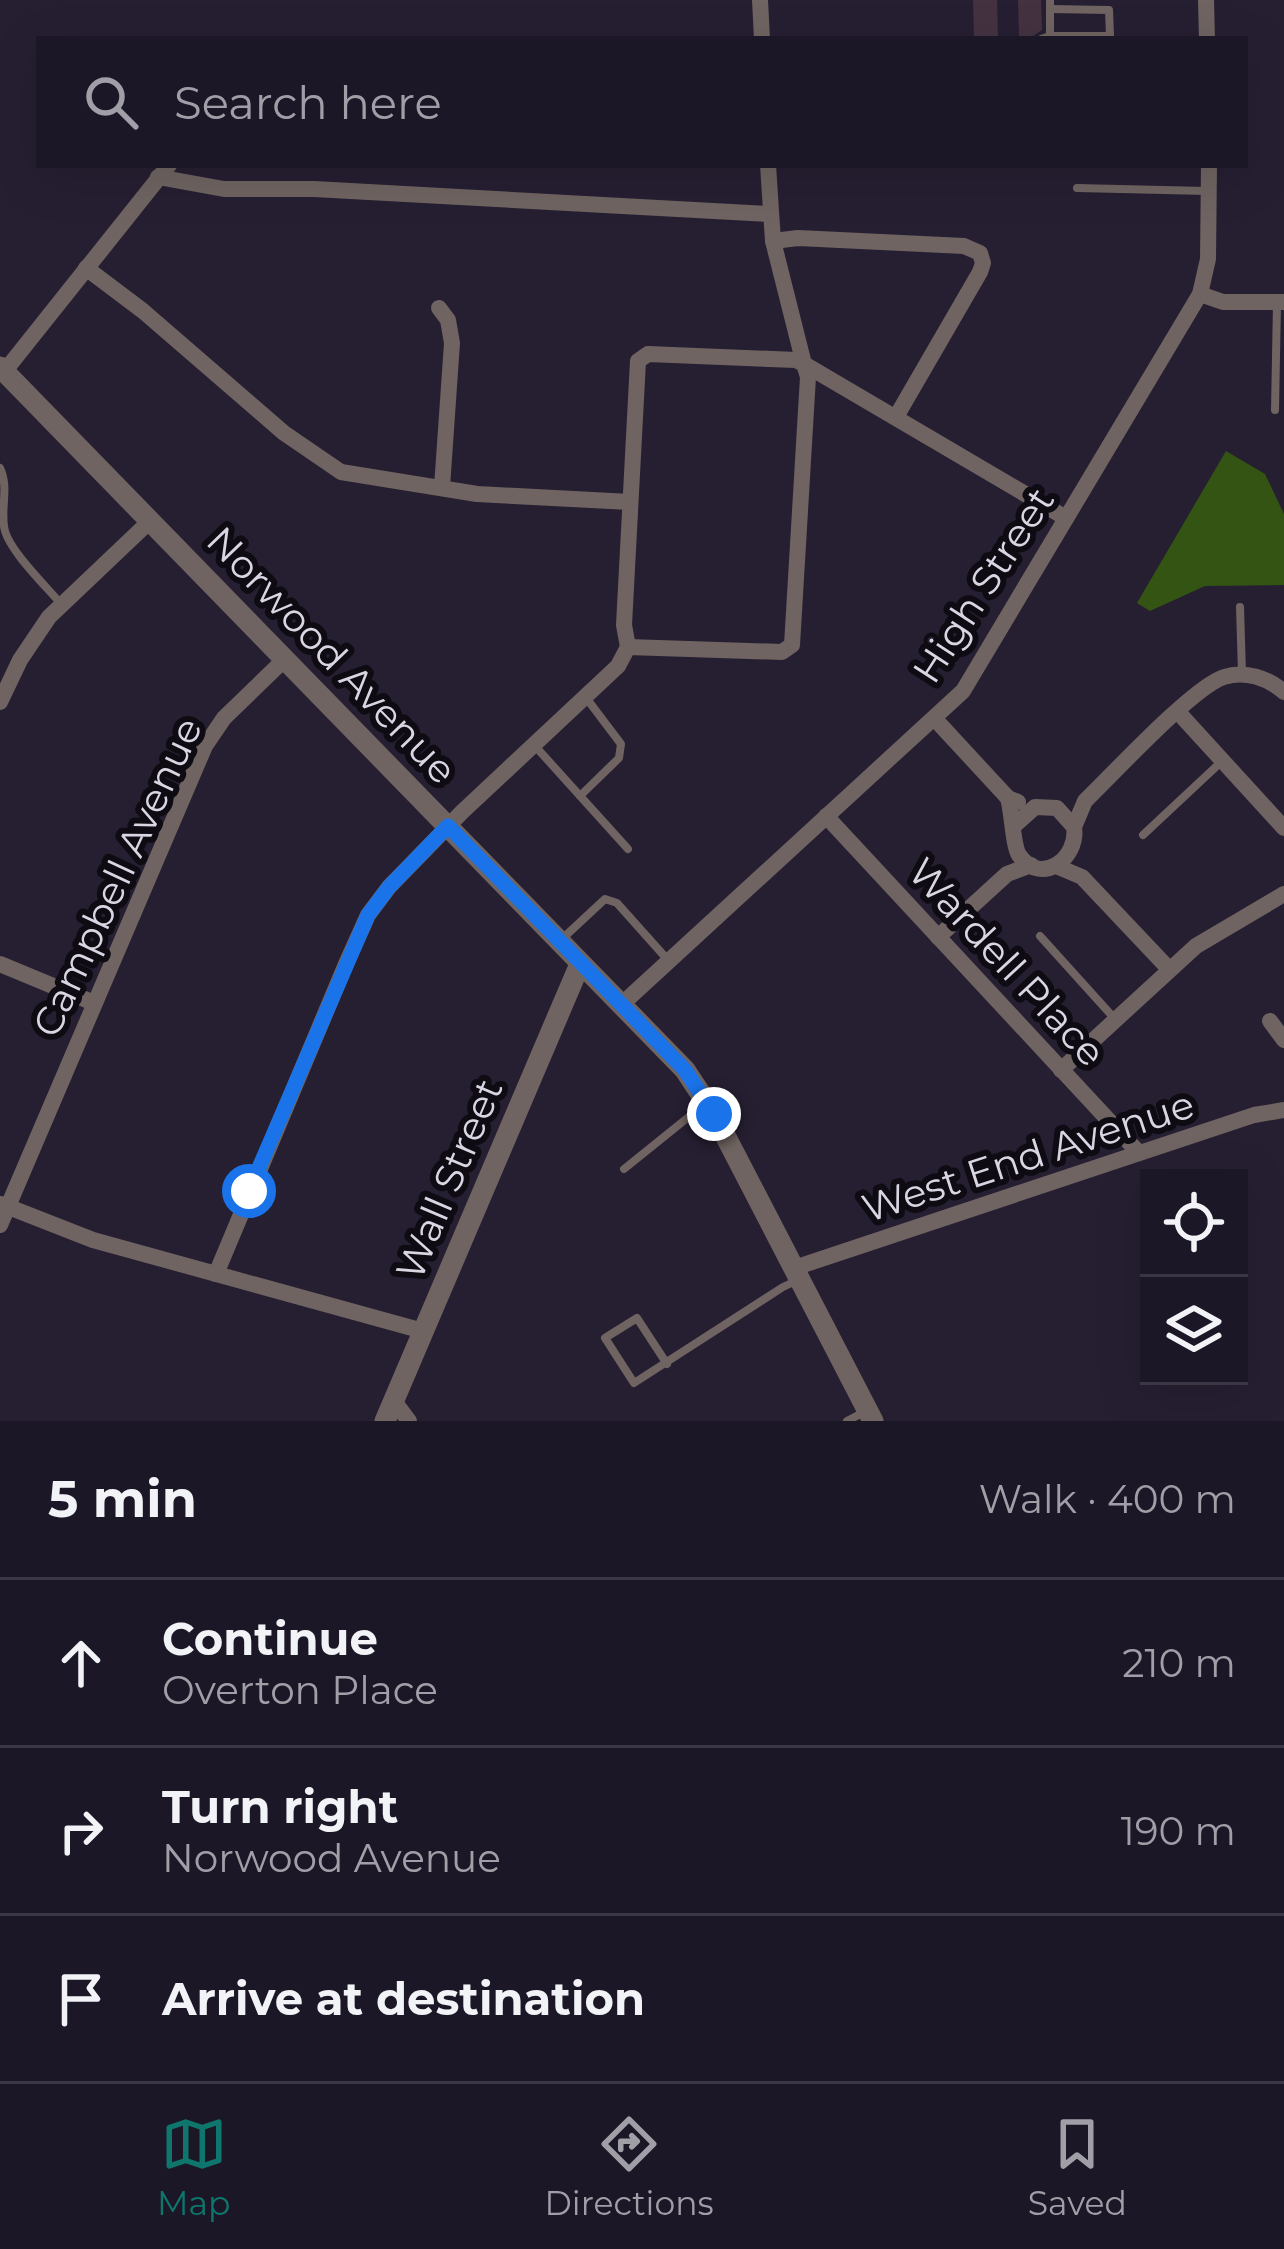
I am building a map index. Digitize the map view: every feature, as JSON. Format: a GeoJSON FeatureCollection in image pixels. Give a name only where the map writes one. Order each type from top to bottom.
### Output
{"type":"FeatureCollection","features":[{"type":"Feature","properties":{"kind":"street"},"geometry":{"type":"LineString","coordinates":[[760,0],[762,36]]}},
{"type":"Feature","properties":{"kind":"street"},"geometry":{"type":"LineString","coordinates":[[1206,0],[1207,36]]}},
{"type":"Feature","properties":{"kind":"street"},"geometry":{"type":"LineString","coordinates":[[628,647],[789,649],[795,625],[808,377],[773,241],[768,168]]}},
{"type":"Feature","properties":{"kind":"street","name":"High Street"},"geometry":{"type":"LineString","coordinates":[[620,1005],[964,691],[1199,294],[1208,259],[1209,168]]}},
{"type":"Feature","properties":{"kind":"street"},"geometry":{"type":"LineString","coordinates":[[2,370],[164,171],[224,189],[337,190],[769,214]]}},
{"type":"Feature","properties":{"kind":"street"},"geometry":{"type":"LineString","coordinates":[[773,241],[798,238],[964,246],[980,253],[980,272],[896,417]]}},
{"type":"Feature","properties":{"kind":"street"},"geometry":{"type":"LineString","coordinates":[[86,268],[330,467],[355,476],[505,496],[630,502]]}},
{"type":"Feature","properties":{"kind":"street"},"geometry":{"type":"LineString","coordinates":[[1199,294],[1223,302],[1281,302]]}},
{"type":"Feature","properties":{"kind":"street"},"geometry":{"type":"LineString","coordinates":[[439,308],[448,320],[452,343],[442,487]]}},
{"type":"Feature","properties":{"kind":"street"},"geometry":{"type":"LineString","coordinates":[[216,1274],[368,915],[448,826],[617,666],[628,647],[624,625],[636,365],[643,355],[796,360],[1066,518]]}},
{"type":"Feature","properties":{"kind":"street","name":"Norwood Avenue"},"geometry":{"type":"LineString","coordinates":[[2,370],[685,1070],[707,1102],[796,1274],[862,1418]]}},
{"type":"Feature","properties":{"kind":"street"},"geometry":{"type":"LineString","coordinates":[[0,702],[35,636],[150,521]]}},
{"type":"Feature","properties":{"kind":"street","name":"Campbell Avenue"},"geometry":{"type":"LineString","coordinates":[[0,1225],[4,1205],[205,746],[224,718],[285,659]]}},
{"type":"Feature","properties":{"kind":"street"},"geometry":{"type":"LineString","coordinates":[[1082,878],[1073,850],[1074,827],[1084,801],[1178,712],[1212,682],[1243,674],[1274,683],[1284,692]]}},
{"type":"Feature","properties":{"kind":"street"},"geometry":{"type":"LineString","coordinates":[[1178,712],[1284,828]]}},
{"type":"Feature","properties":{"kind":"street"},"geometry":{"type":"LineString","coordinates":[[934,718],[1008,798],[1016,824],[1015,848],[1006,874]]}},
{"type":"Feature","properties":{"kind":"street"},"geometry":{"type":"LineString","coordinates":[[1008,798],[1057,808],[1084,801]]}},
{"type":"Feature","properties":{"kind":"street"},"geometry":{"type":"LineString","coordinates":[[1016,824],[1036,807]]}},
{"type":"Feature","properties":{"kind":"street"},"geometry":{"type":"LineString","coordinates":[[1057,808],[1074,827]]}},
{"type":"Feature","properties":{"kind":"street","name":"Wardell Place"},"geometry":{"type":"LineString","coordinates":[[826,816],[1138,1154]]}},
{"type":"Feature","properties":{"kind":"street"},"geometry":{"type":"LineString","coordinates":[[1015,848],[1030,865]]}},
{"type":"Feature","properties":{"kind":"street"},"geometry":{"type":"LineString","coordinates":[[1056,866],[1073,850]]}},
{"type":"Feature","properties":{"kind":"street"},"geometry":{"type":"LineString","coordinates":[[938,938],[1006,874],[1030,865],[1056,866],[1082,878],[1169,969]]}},
{"type":"Feature","properties":{"kind":"street"},"geometry":{"type":"LineString","coordinates":[[1061,1070],[1208,938],[1284,894]]}},
{"type":"Feature","properties":{"kind":"street"},"geometry":{"type":"LineString","coordinates":[[0,964],[94,1003]]}},
{"type":"Feature","properties":{"kind":"street","name":"Wall Street"},"geometry":{"type":"LineString","coordinates":[[390,1411],[580,964]]}},
{"type":"Feature","properties":{"kind":"street"},"geometry":{"type":"LineString","coordinates":[[1270,1021],[1284,1040]]}},
{"type":"Feature","properties":{"kind":"street","name":"West End Avenue"},"geometry":{"type":"LineString","coordinates":[[796,1274],[1138,1154],[1284,1110]]}},
{"type":"Feature","properties":{"kind":"street"},"geometry":{"type":"LineString","coordinates":[[4,1205],[93,1240],[423,1331]]}},
{"type":"Feature","properties":{"kind":"street"},"geometry":{"type":"LineString","coordinates":[[390,1411],[409,1421]]}},
{"type":"Feature","properties":{"kind":"lane"},"geometry":{"type":"LineString","coordinates":[[1046,36],[1050,4],[1109,10],[1110,36]]}},
{"type":"Feature","properties":{"kind":"lane"},"geometry":{"type":"LineString","coordinates":[[1077,188],[1209,191]]}},
{"type":"Feature","properties":{"kind":"lane"},"geometry":{"type":"LineString","coordinates":[[1275,410],[1281,302]]}},
{"type":"Feature","properties":{"kind":"lane"},"geometry":{"type":"LineString","coordinates":[[0,467],[7,481],[2,528],[62,604]]}},
{"type":"Feature","properties":{"kind":"lane"},"geometry":{"type":"LineString","coordinates":[[1240,607],[1243,674]]}},
{"type":"Feature","properties":{"kind":"lane"},"geometry":{"type":"LineString","coordinates":[[580,796],[619,758],[621,744],[585,697]]}},
{"type":"Feature","properties":{"kind":"lane"},"geometry":{"type":"LineString","coordinates":[[534,744],[628,849]]}},
{"type":"Feature","properties":{"kind":"lane"},"geometry":{"type":"LineString","coordinates":[[1143,835],[1222,761]]}},
{"type":"Feature","properties":{"kind":"lane"},"geometry":{"type":"LineString","coordinates":[[559,942],[605,898],[617,903],[668,961]]}},
{"type":"Feature","properties":{"kind":"lane"},"geometry":{"type":"LineString","coordinates":[[1040,936],[1115,1019]]}},
{"type":"Feature","properties":{"kind":"lane"},"geometry":{"type":"LineString","coordinates":[[624,1169],[707,1102]]}},
{"type":"Feature","properties":{"kind":"lane"},"geometry":{"type":"LineString","coordinates":[[667,1364],[637,1318],[605,1338],[634,1383],[667,1364],[796,1274]]}},
{"type":"Feature","properties":{"kind":"green space"},"geometry":{"type":"Polygon","coordinates":[[[1226,451],[1265,474],[1284,514],[1284,585],[1205,586],[1150,611],[1137,603],[1226,451]]]}},
{"type":"Feature","properties":{"kind":"building"},"geometry":{"type":"Polygon","coordinates":[[[973,0],[997,0],[998,36],[974,36],[973,0]]]}},
{"type":"Feature","properties":{"kind":"building"},"geometry":{"type":"Polygon","coordinates":[[[1018,0],[1041,0],[1042,30],[1019,36],[1018,0]]]}},
{"type":"Feature","properties":{"kind":"route"},"geometry":{"type":"LineString","coordinates":[[249,1191],[368,915],[448,826],[685,1070],[714,1114]]}}]}
